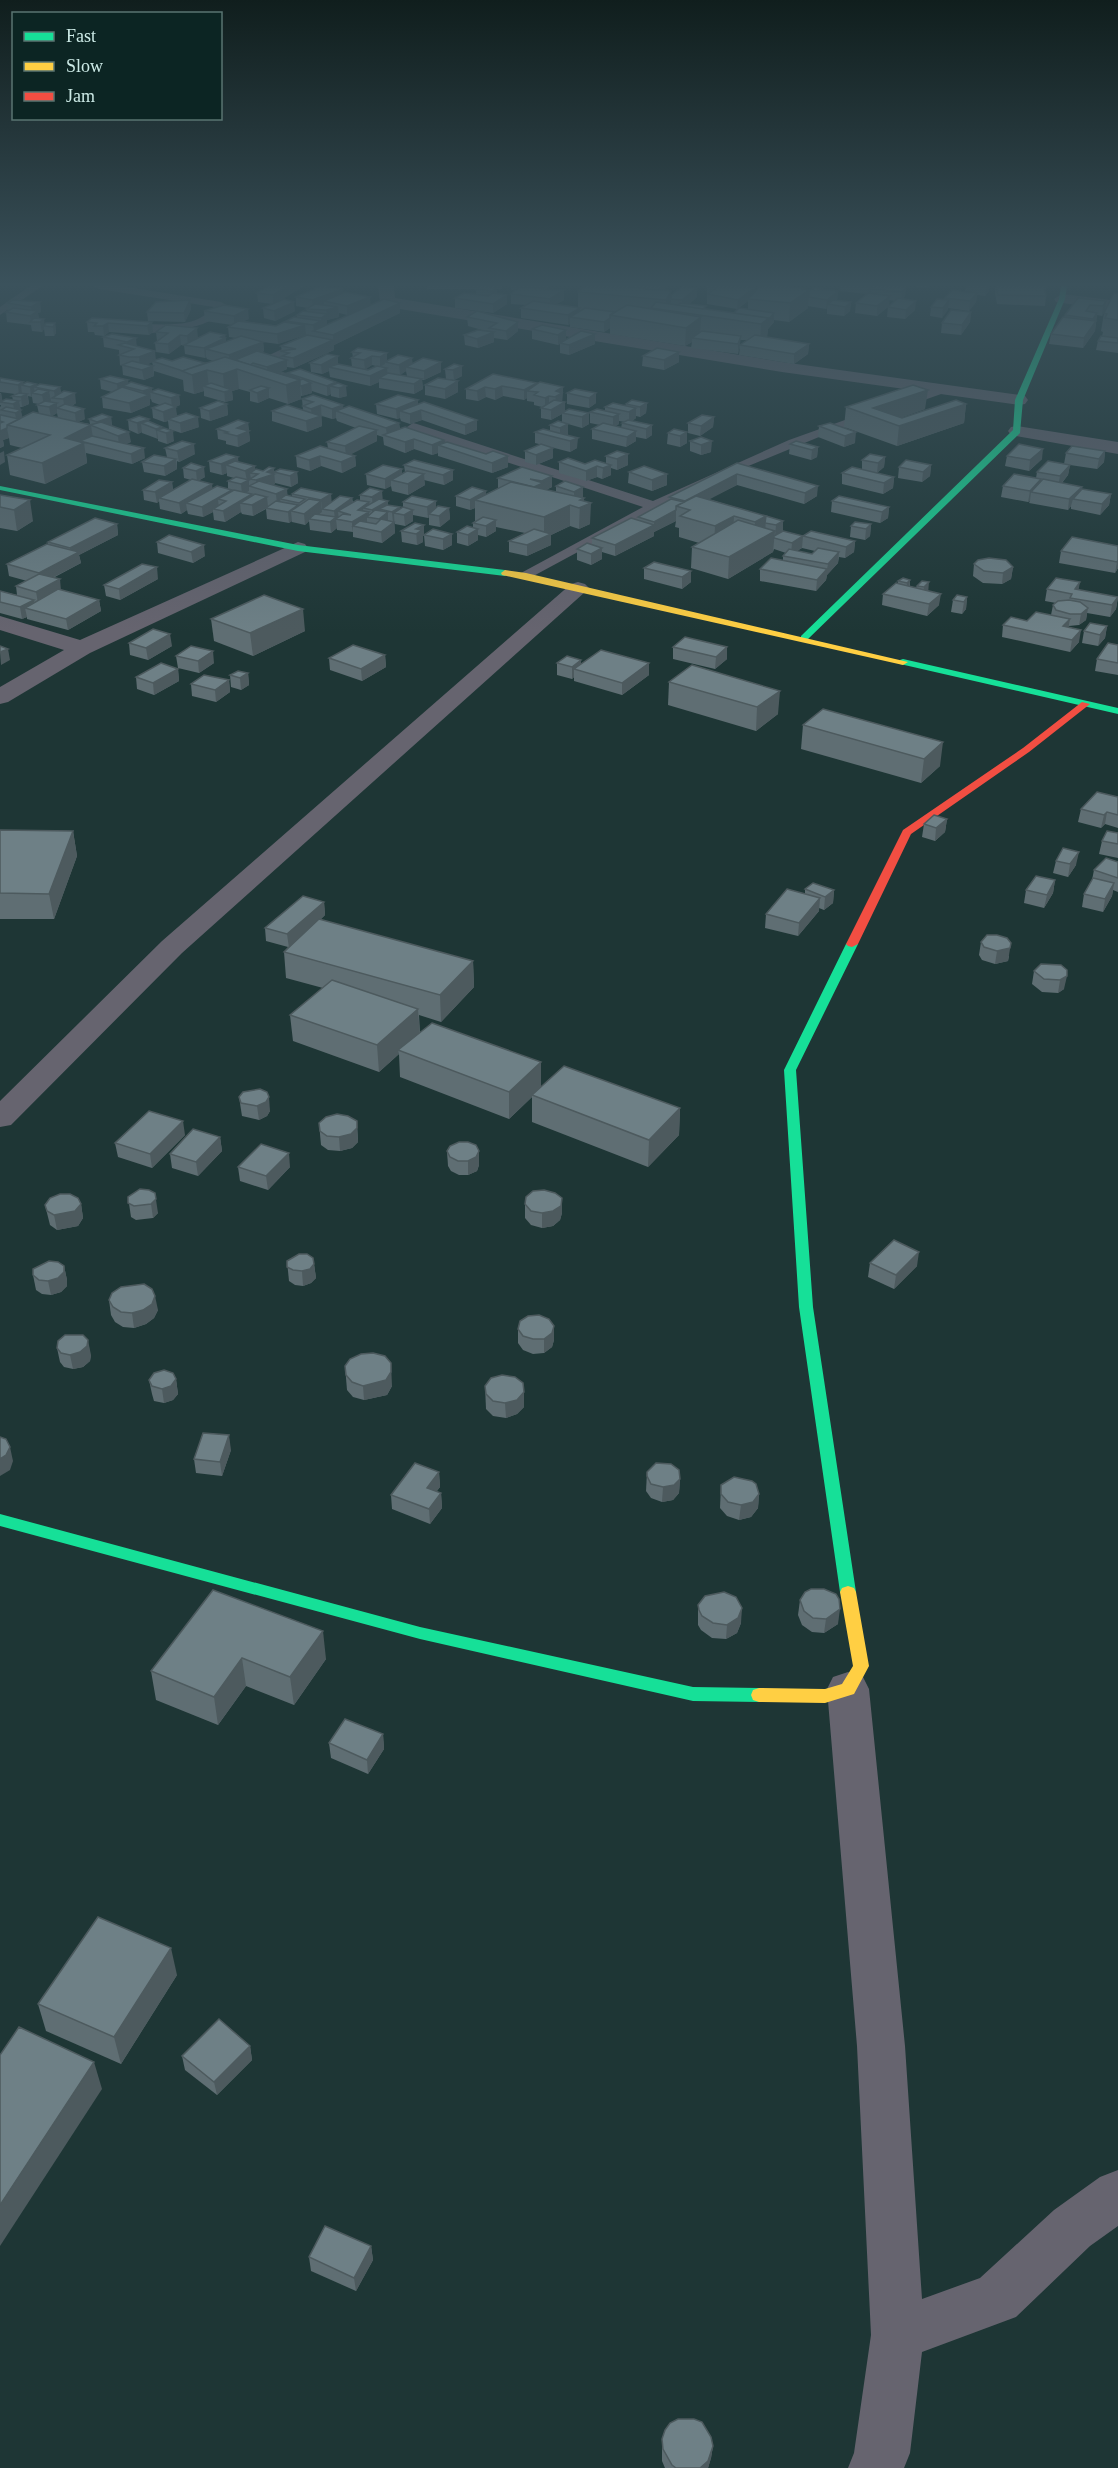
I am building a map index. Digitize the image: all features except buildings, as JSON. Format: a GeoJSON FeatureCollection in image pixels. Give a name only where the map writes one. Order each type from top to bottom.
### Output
{"type":"FeatureCollection","features":[{"type":"Feature","properties":{"kind":"main road"},"geometry":{"type":"LineString","coordinates":[[804,639],[1017,431],[1019,401]]}},
{"type":"Feature","properties":{"kind":"main road"},"geometry":{"type":"LineString","coordinates":[[0,488],[298,548],[526,576],[1118,711]]}},
{"type":"Feature","properties":{"kind":"main road"},"geometry":{"type":"LineString","coordinates":[[0,1520],[420,1633],[693,1694],[825,1696],[848,1689],[861,1666],[845,1574],[807,1307],[790,1070],[907,832],[1026,750],[1085,704]]}},
{"type":"Feature","properties":{"kind":"street"},"geometry":{"type":"LineString","coordinates":[[1017,431],[1118,448]]}},
{"type":"Feature","properties":{"kind":"street"},"geometry":{"type":"LineString","coordinates":[[0,697],[82,648],[298,548]]}},
{"type":"Feature","properties":{"kind":"street"},"geometry":{"type":"LineString","coordinates":[[0,1118],[172,947],[578,588]]}},
{"type":"Feature","properties":{"kind":"street"},"geometry":{"type":"LineString","coordinates":[[0,623],[82,648]]}},
{"type":"Feature","properties":{"kind":"street"},"geometry":{"type":"LineString","coordinates":[[848,1689],[881,2046],[898,2335],[882,2453],[876,2468]]}},
{"type":"Feature","properties":{"kind":"street"},"geometry":{"type":"LineString","coordinates":[[898,2335],[997,2298],[1072,2228],[1118,2195]]}},
{"type":"Feature","properties":{"kind":"lane"},"geometry":{"type":"LineString","coordinates":[[526,576],[592,538],[720,474],[803,438],[908,401]]}},
{"type":"Feature","properties":{"kind":"lane"},"geometry":{"type":"LineString","coordinates":[[413,427],[654,506]]}},
{"type":"Feature","properties":{"kind":"traffic: fast"},"geometry":{"type":"LineString","coordinates":[[804,638],[1017,431],[1019,401]]}},
{"type":"Feature","properties":{"kind":"traffic: fast"},"geometry":{"type":"LineString","coordinates":[[0,488],[298,548],[505,573]]}},
{"type":"Feature","properties":{"kind":"traffic: fast"},"geometry":{"type":"LineString","coordinates":[[903,662],[1118,711]]}},
{"type":"Feature","properties":{"kind":"traffic: fast"},"geometry":{"type":"LineString","coordinates":[[848,1592],[806,1307],[790,1070],[852,944]]}},
{"type":"Feature","properties":{"kind":"traffic: fast"},"geometry":{"type":"LineString","coordinates":[[0,1520],[420,1633],[693,1694],[759,1695]]}},
{"type":"Feature","properties":{"kind":"traffic: slow"},"geometry":{"type":"LineString","coordinates":[[505,573],[903,662]]}},
{"type":"Feature","properties":{"kind":"traffic: slow"},"geometry":{"type":"LineString","coordinates":[[759,1695],[825,1696],[848,1689],[861,1666],[848,1592]]}},
{"type":"Feature","properties":{"kind":"traffic: jam"},"geometry":{"type":"LineString","coordinates":[[852,944],[907,832],[1026,750],[1085,704]]}}]}
